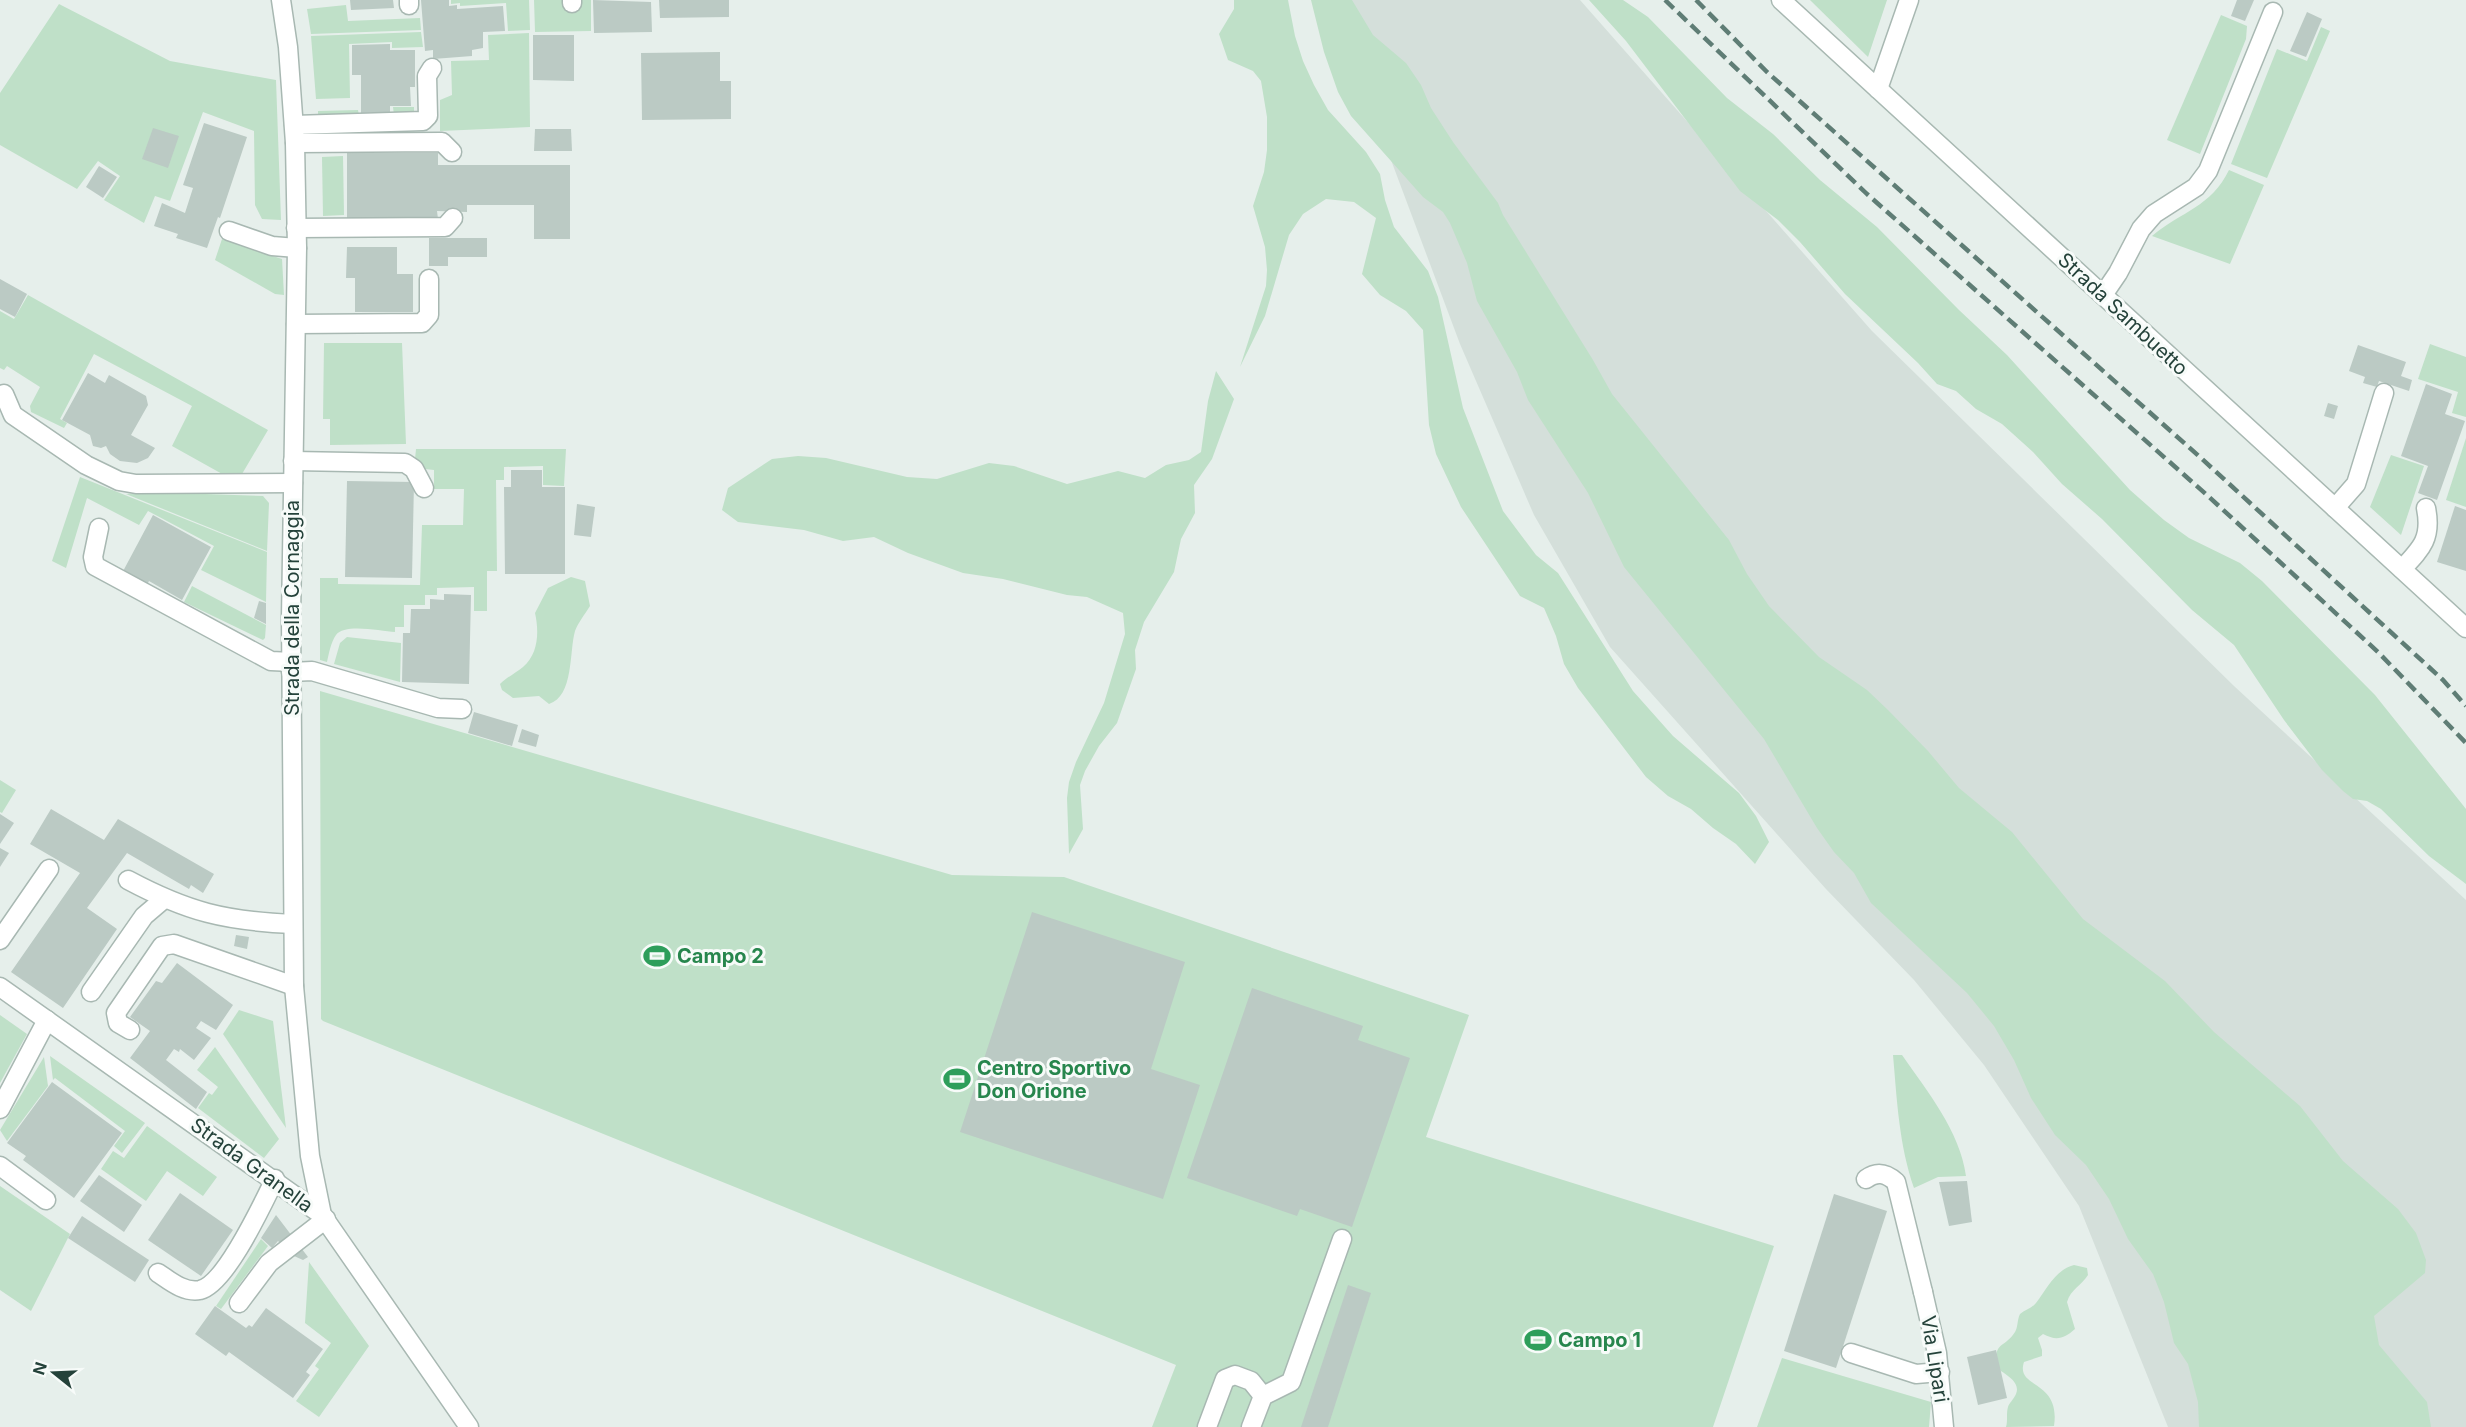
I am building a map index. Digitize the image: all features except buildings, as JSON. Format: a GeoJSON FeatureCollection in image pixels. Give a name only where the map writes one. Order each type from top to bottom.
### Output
{"type":"FeatureCollection","features":[{"type":"Feature","properties":{"kind":"street","name":"Strada della Cornaggia"},"geometry":{"type":"LineString","coordinates":[[281,0],[288,46],[294,134],[297,248],[291,667],[294,986],[310,1156],[324,1217]]}},
{"type":"Feature","properties":{"kind":"street","name":"Strada Sambuetto"},"geometry":{"type":"LineString","coordinates":[[1781,0],[2466,627]]}},
{"type":"Feature","properties":{"kind":"street"},"geometry":{"type":"LineString","coordinates":[[1878,89],[1909,0]]}},
{"type":"Feature","properties":{"kind":"street"},"geometry":{"type":"LineString","coordinates":[[2103,295],[2118,273],[2141,229],[2154,214],[2196,187],[2208,171],[2273,12]]}},
{"type":"Feature","properties":{"kind":"street"},"geometry":{"type":"LineString","coordinates":[[294,134],[423,121],[428,116],[427,76],[432,68]]}},
{"type":"Feature","properties":{"kind":"street"},"geometry":{"type":"LineString","coordinates":[[294,134],[442,142],[452,152]]}},
{"type":"Feature","properties":{"kind":"street"},"geometry":{"type":"LineString","coordinates":[[296,228],[445,227],[453,218]]}},
{"type":"Feature","properties":{"kind":"street"},"geometry":{"type":"LineString","coordinates":[[229,231],[272,246],[297,248]]}},
{"type":"Feature","properties":{"kind":"street"},"geometry":{"type":"LineString","coordinates":[[296,324],[422,323],[429,315],[429,279]]}},
{"type":"Feature","properties":{"kind":"street"},"geometry":{"type":"LineString","coordinates":[[2335,508],[2356,484],[2384,393]]}},
{"type":"Feature","properties":{"kind":"street"},"geometry":{"type":"LineString","coordinates":[[4,394],[13,415],[86,465],[119,481],[136,483],[293,483]]}},
{"type":"Feature","properties":{"kind":"street"},"geometry":{"type":"LineString","coordinates":[[293,460],[405,463],[414,469],[424,488]]}},
{"type":"Feature","properties":{"kind":"street"},"geometry":{"type":"LineString","coordinates":[[2402,569],[2423,547],[2429,525],[2426,508]]}},
{"type":"Feature","properties":{"kind":"street"},"geometry":{"type":"LineString","coordinates":[[99,528],[93,557],[95,566],[271,661],[438,708],[462,708]]}},
{"type":"Feature","properties":{"kind":"street"},"geometry":{"type":"LineString","coordinates":[[0,940],[49,869]]}},
{"type":"Feature","properties":{"kind":"street"},"geometry":{"type":"LineString","coordinates":[[128,880],[164,900],[232,920],[293,924]]}},
{"type":"Feature","properties":{"kind":"street"},"geometry":{"type":"LineString","coordinates":[[91,992],[144,916],[164,900]]}},
{"type":"Feature","properties":{"kind":"street"},"geometry":{"type":"LineString","coordinates":[[130,1030],[118,1023],[117,1013],[162,946],[174,944],[294,986]]}},
{"type":"Feature","properties":{"kind":"street","name":"Strada Granella"},"geometry":{"type":"LineString","coordinates":[[0,987],[275,1179],[324,1217],[470,1427]]}},
{"type":"Feature","properties":{"kind":"street"},"geometry":{"type":"LineString","coordinates":[[0,1108],[47,1020]]}},
{"type":"Feature","properties":{"kind":"street"},"geometry":{"type":"LineString","coordinates":[[0,1166],[46,1200]]}},
{"type":"Feature","properties":{"kind":"street","name":"Via Lipari"},"geometry":{"type":"LineString","coordinates":[[1866,1179],[1880,1174],[1889,1175],[1896,1182],[1940,1372],[1944,1427]]}},
{"type":"Feature","properties":{"kind":"street"},"geometry":{"type":"LineString","coordinates":[[158,1273],[182,1288],[199,1290],[211,1285],[246,1239],[275,1179]]}},
{"type":"Feature","properties":{"kind":"street"},"geometry":{"type":"LineString","coordinates":[[239,1303],[269,1263],[324,1217]]}},
{"type":"Feature","properties":{"kind":"street"},"geometry":{"type":"LineString","coordinates":[[1251,1427],[1263,1396],[1291,1382],[1342,1239]]}},
{"type":"Feature","properties":{"kind":"street"},"geometry":{"type":"LineString","coordinates":[[1851,1353],[1916,1374],[1940,1372]]}},
{"type":"Feature","properties":{"kind":"street"},"geometry":{"type":"LineString","coordinates":[[1207,1427],[1225,1379],[1234,1375],[1251,1381],[1263,1396]]}},
{"type":"Feature","properties":{"kind":"shaded area"},"geometry":{"type":"Polygon","coordinates":[[[1331,0],[1580,0],[1872,331],[2234,686],[2466,900],[2466,1427],[2168,1427],[2079,1206],[1984,1065],[1914,980],[1826,889],[1610,647],[1534,515],[1460,344],[1331,0]]]}},
{"type":"Feature","properties":{"kind":"green space"},"geometry":{"type":"Polygon","coordinates":[[[451,0],[529,0],[530,30],[508,31],[506,3],[460,6],[460,3],[451,4],[451,0]]]}},
{"type":"Feature","properties":{"kind":"green space"},"geometry":{"type":"Polygon","coordinates":[[[534,0],[591,0],[591,31],[535,32],[534,0]]]}},
{"type":"Feature","properties":{"kind":"green space"},"geometry":{"type":"Polygon","coordinates":[[[1234,0],[1288,0],[1295,36],[1314,85],[1328,110],[1366,152],[1380,174],[1385,200],[1394,227],[1428,271],[1438,297],[1463,408],[1503,511],[1536,555],[1558,573],[1633,691],[1673,736],[1739,793],[1756,816],[1769,842],[1755,864],[1736,844],[1691,809],[1668,796],[1646,777],[1578,688],[1564,664],[1556,636],[1544,608],[1520,596],[1461,507],[1436,454],[1429,425],[1423,330],[1406,311],[1380,295],[1362,274],[1376,218],[1354,202],[1326,199],[1303,214],[1289,235],[1265,316],[1240,367],[1266,286],[1265,247],[1253,206],[1264,172],[1267,117],[1261,81],[1253,71],[1228,60],[1219,34],[1234,9],[1234,0]]]}},
{"type":"Feature","properties":{"kind":"green space"},"geometry":{"type":"Polygon","coordinates":[[[1311,0],[1352,0],[1373,35],[1406,63],[1453,142],[1498,203],[1503,215],[1612,394],[1729,540],[1747,574],[1769,606],[1819,657],[1867,690],[1928,751],[1959,788],[2012,832],[2083,919],[2165,981],[2214,1032],[2300,1106],[2343,1161],[2398,1209],[2416,1233],[2426,1260],[2425,1273],[2374,1316],[2379,1345],[2427,1402],[2431,1427],[2199,1427],[2198,1402],[2188,1364],[2174,1343],[2164,1302],[2153,1274],[2128,1239],[2109,1199],[2086,1165],[2055,1135],[2031,1098],[2014,1060],[1994,1026],[1967,993],[1871,903],[1854,873],[1834,852],[1817,828],[1764,739],[1624,567],[1588,493],[1528,400],[1517,372],[1477,301],[1467,263],[1450,223],[1443,212],[1423,197],[1351,116],[1338,92],[1324,52],[1311,0]]]}},
{"type":"Feature","properties":{"kind":"green space"},"geometry":{"type":"Polygon","coordinates":[[[1589,0],[1623,0],[1648,17],[1727,98],[1773,134],[1820,180],[1877,227],[2007,355],[2130,490],[2164,520],[2189,538],[2240,563],[2262,581],[2375,695],[2466,809],[2466,884],[2429,856],[2381,809],[2367,801],[2353,799],[2343,791],[2322,770],[2284,720],[2234,645],[2192,610],[2102,519],[2062,484],[2033,452],[2002,424],[1976,409],[1956,391],[1937,384],[1845,294],[1778,220],[1740,191],[1626,41],[1589,0]]]}},
{"type":"Feature","properties":{"kind":"green space"},"geometry":{"type":"Polygon","coordinates":[[[1810,0],[1887,0],[1868,57],[1810,0]]]}},
{"type":"Feature","properties":{"kind":"green space"},"geometry":{"type":"Polygon","coordinates":[[[59,4],[170,61],[276,80],[281,220],[262,219],[255,205],[254,131],[203,112],[170,201],[155,196],[144,223],[104,200],[120,176],[98,161],[77,189],[0,145],[0,93],[59,4]]]}},
{"type":"Feature","properties":{"kind":"green space"},"geometry":{"type":"Polygon","coordinates":[[[346,5],[348,21],[420,18],[421,30],[311,34],[307,9],[346,5]]]}},
{"type":"Feature","properties":{"kind":"green space"},"geometry":{"type":"Polygon","coordinates":[[[2221,15],[2247,26],[2246,39],[2200,154],[2167,140],[2221,15]]]}},
{"type":"Feature","properties":{"kind":"green space"},"geometry":{"type":"Polygon","coordinates":[[[2321,27],[2330,31],[2267,178],[2231,164],[2277,49],[2307,61],[2321,27]]]}},
{"type":"Feature","properties":{"kind":"green space"},"geometry":{"type":"Polygon","coordinates":[[[421,32],[423,47],[392,48],[392,42],[349,44],[350,98],[316,99],[311,36],[421,32]]]}},
{"type":"Feature","properties":{"kind":"green space"},"geometry":{"type":"Polygon","coordinates":[[[529,33],[530,127],[440,131],[440,100],[452,95],[451,61],[489,60],[488,35],[529,33]]]}},
{"type":"Feature","properties":{"kind":"green space"},"geometry":{"type":"Polygon","coordinates":[[[393,107],[414,107],[414,116],[318,119],[318,111],[358,110],[359,115],[394,115],[393,107]]]}},
{"type":"Feature","properties":{"kind":"green space"},"geometry":{"type":"Polygon","coordinates":[[[343,156],[344,215],[323,216],[322,157],[343,156]]]}},
{"type":"Feature","properties":{"kind":"green space"},"geometry":{"type":"Polygon","coordinates":[[[2229,170],[2264,185],[2230,264],[2152,236],[2205,201],[2222,182],[2229,170]]]}},
{"type":"Feature","properties":{"kind":"green space"},"geometry":{"type":"Polygon","coordinates":[[[222,239],[282,259],[284,295],[275,294],[215,260],[222,239]]]}},
{"type":"Feature","properties":{"kind":"green space"},"geometry":{"type":"Polygon","coordinates":[[[28,295],[268,430],[242,474],[224,475],[172,446],[192,406],[94,354],[60,419],[67,423],[64,428],[31,412],[30,406],[40,387],[7,366],[4,370],[0,368],[0,311],[14,319],[28,295]]]}},
{"type":"Feature","properties":{"kind":"green space"},"geometry":{"type":"Polygon","coordinates":[[[324,343],[402,343],[406,444],[330,445],[330,419],[323,419],[324,343]]]}},
{"type":"Feature","properties":{"kind":"green space"},"geometry":{"type":"Polygon","coordinates":[[[2430,344],[2466,357],[2466,417],[2452,413],[2458,392],[2418,379],[2430,344]]]}},
{"type":"Feature","properties":{"kind":"green space"},"geometry":{"type":"Polygon","coordinates":[[[1216,371],[1234,399],[1212,459],[1194,485],[1195,513],[1181,539],[1174,572],[1144,622],[1135,650],[1136,669],[1117,723],[1099,746],[1085,771],[1080,785],[1083,829],[1069,854],[1067,798],[1069,782],[1104,703],[1125,634],[1123,613],[1087,597],[1067,595],[1003,579],[963,573],[908,553],[874,537],[843,541],[804,530],[738,522],[722,510],[728,488],[772,459],[798,456],[826,458],[907,477],[937,479],[989,463],[1014,466],[1067,484],[1118,471],[1145,478],[1166,465],[1189,460],[1201,452],[1208,401],[1216,371]]]}},
{"type":"Feature","properties":{"kind":"green space"},"geometry":{"type":"Polygon","coordinates":[[[2466,438],[2466,507],[2446,500],[2466,438]]]}},
{"type":"Feature","properties":{"kind":"green space"},"geometry":{"type":"Polygon","coordinates":[[[416,449],[566,449],[564,486],[543,485],[543,466],[504,467],[504,480],[496,480],[497,571],[487,571],[487,611],[474,611],[474,587],[437,588],[437,595],[425,595],[425,605],[404,605],[404,627],[395,627],[395,632],[372,629],[340,631],[330,648],[327,662],[320,660],[320,578],[338,578],[338,584],[420,585],[422,525],[463,525],[464,489],[434,489],[434,470],[425,469],[415,459],[416,449]]]}},
{"type":"Feature","properties":{"kind":"green space"},"geometry":{"type":"Polygon","coordinates":[[[2391,455],[2424,466],[2401,535],[2370,507],[2391,455]]]}},
{"type":"Feature","properties":{"kind":"green space"},"geometry":{"type":"Polygon","coordinates":[[[80,477],[267,552],[266,602],[201,570],[214,546],[148,511],[139,525],[87,498],[66,568],[52,561],[80,477]]]}},
{"type":"Feature","properties":{"kind":"green space"},"geometry":{"type":"Polygon","coordinates":[[[148,492],[263,496],[269,503],[267,551],[126,494],[148,492]]]}},
{"type":"Feature","properties":{"kind":"green space"},"geometry":{"type":"Polygon","coordinates":[[[571,577],[585,581],[590,606],[575,631],[567,683],[563,692],[549,704],[539,696],[513,698],[502,690],[500,684],[523,667],[535,649],[537,627],[535,613],[548,588],[571,577]]]}},
{"type":"Feature","properties":{"kind":"green space"},"geometry":{"type":"Polygon","coordinates":[[[192,586],[266,625],[265,638],[263,640],[184,602],[192,586]]]}},
{"type":"Feature","properties":{"kind":"green space"},"geometry":{"type":"Polygon","coordinates":[[[347,637],[401,643],[400,682],[334,664],[340,643],[347,637]]]}},
{"type":"Feature","properties":{"kind":"green space","name":"Centro Sportivo Don Orione"},"geometry":{"type":"Polygon","coordinates":[[[320,691],[952,875],[1064,877],[1469,1015],[1426,1137],[1774,1246],[1713,1427],[1152,1427],[1176,1365],[323,1021],[321,1019],[320,691]]]}},
{"type":"Feature","properties":{"kind":"green space"},"geometry":{"type":"Polygon","coordinates":[[[0,780],[16,790],[2,813],[0,812],[0,780]]]}},
{"type":"Feature","properties":{"kind":"green space"},"geometry":{"type":"Polygon","coordinates":[[[239,1010],[273,1021],[286,1128],[223,1034],[239,1010]]]}},
{"type":"Feature","properties":{"kind":"green space"},"geometry":{"type":"Polygon","coordinates":[[[0,1015],[27,1034],[0,1083],[0,1015]]]}},
{"type":"Feature","properties":{"kind":"green space"},"geometry":{"type":"Polygon","coordinates":[[[215,1047],[279,1139],[264,1158],[198,1108],[209,1093],[212,1095],[218,1087],[197,1070],[215,1047]]]}},
{"type":"Feature","properties":{"kind":"green space"},"geometry":{"type":"Polygon","coordinates":[[[1893,1055],[1902,1055],[1932,1097],[1957,1143],[1966,1176],[1938,1177],[1914,1188],[1902,1139],[1893,1055]]]}},
{"type":"Feature","properties":{"kind":"green space"},"geometry":{"type":"Polygon","coordinates":[[[50,1056],[145,1123],[122,1153],[114,1146],[125,1131],[55,1078],[53,1080],[50,1056]]]}},
{"type":"Feature","properties":{"kind":"green space"},"geometry":{"type":"Polygon","coordinates":[[[44,1057],[48,1086],[7,1141],[0,1130],[44,1057]]]}},
{"type":"Feature","properties":{"kind":"green space"},"geometry":{"type":"Polygon","coordinates":[[[147,1126],[217,1177],[203,1196],[167,1171],[146,1201],[101,1169],[113,1151],[124,1158],[147,1126]]]}},
{"type":"Feature","properties":{"kind":"green space"},"geometry":{"type":"Polygon","coordinates":[[[0,1186],[70,1234],[31,1311],[0,1290],[0,1186]]]}},
{"type":"Feature","properties":{"kind":"green space"},"geometry":{"type":"Polygon","coordinates":[[[261,1239],[268,1246],[221,1309],[216,1306],[261,1239]]]}},
{"type":"Feature","properties":{"kind":"green space"},"geometry":{"type":"Polygon","coordinates":[[[309,1262],[369,1346],[319,1417],[296,1401],[319,1369],[315,1366],[331,1343],[305,1323],[309,1262]]]}},
{"type":"Feature","properties":{"kind":"green space"},"geometry":{"type":"Polygon","coordinates":[[[2074,1265],[2087,1268],[2088,1275],[2067,1302],[2075,1329],[2060,1338],[2052,1338],[2043,1334],[2038,1338],[2042,1356],[2024,1362],[2023,1371],[2026,1377],[2045,1392],[2051,1400],[2054,1426],[2006,1427],[2008,1407],[2017,1390],[2015,1382],[1997,1368],[1998,1349],[2015,1332],[2020,1314],[2034,1305],[2062,1271],[2074,1265]]]}},
{"type":"Feature","properties":{"kind":"green space"},"geometry":{"type":"Polygon","coordinates":[[[1782,1358],[1931,1402],[1929,1427],[1757,1427],[1782,1358]]]}},
{"type":"Feature","properties":{"kind":"railway"},"geometry":{"type":"LineString","coordinates":[[1665,0],[1867,194],[2208,496],[2378,652],[2466,743]]}},
{"type":"Feature","properties":{"kind":"railway"},"geometry":{"type":"LineString","coordinates":[[1696,0],[1767,72],[2201,458],[2443,680],[2466,706]]}},
{"type":"Feature","properties":{"kind":"place","name":"Campo 2"},"geometry":{"type":"Point","coordinates":[657,956]}},
{"type":"Feature","properties":{"kind":"place","name":"Centro Sportivo Don Orione"},"geometry":{"type":"Point","coordinates":[957,1079]}},
{"type":"Feature","properties":{"kind":"place","name":"Campo 1"},"geometry":{"type":"Point","coordinates":[1538,1340]}}]}
